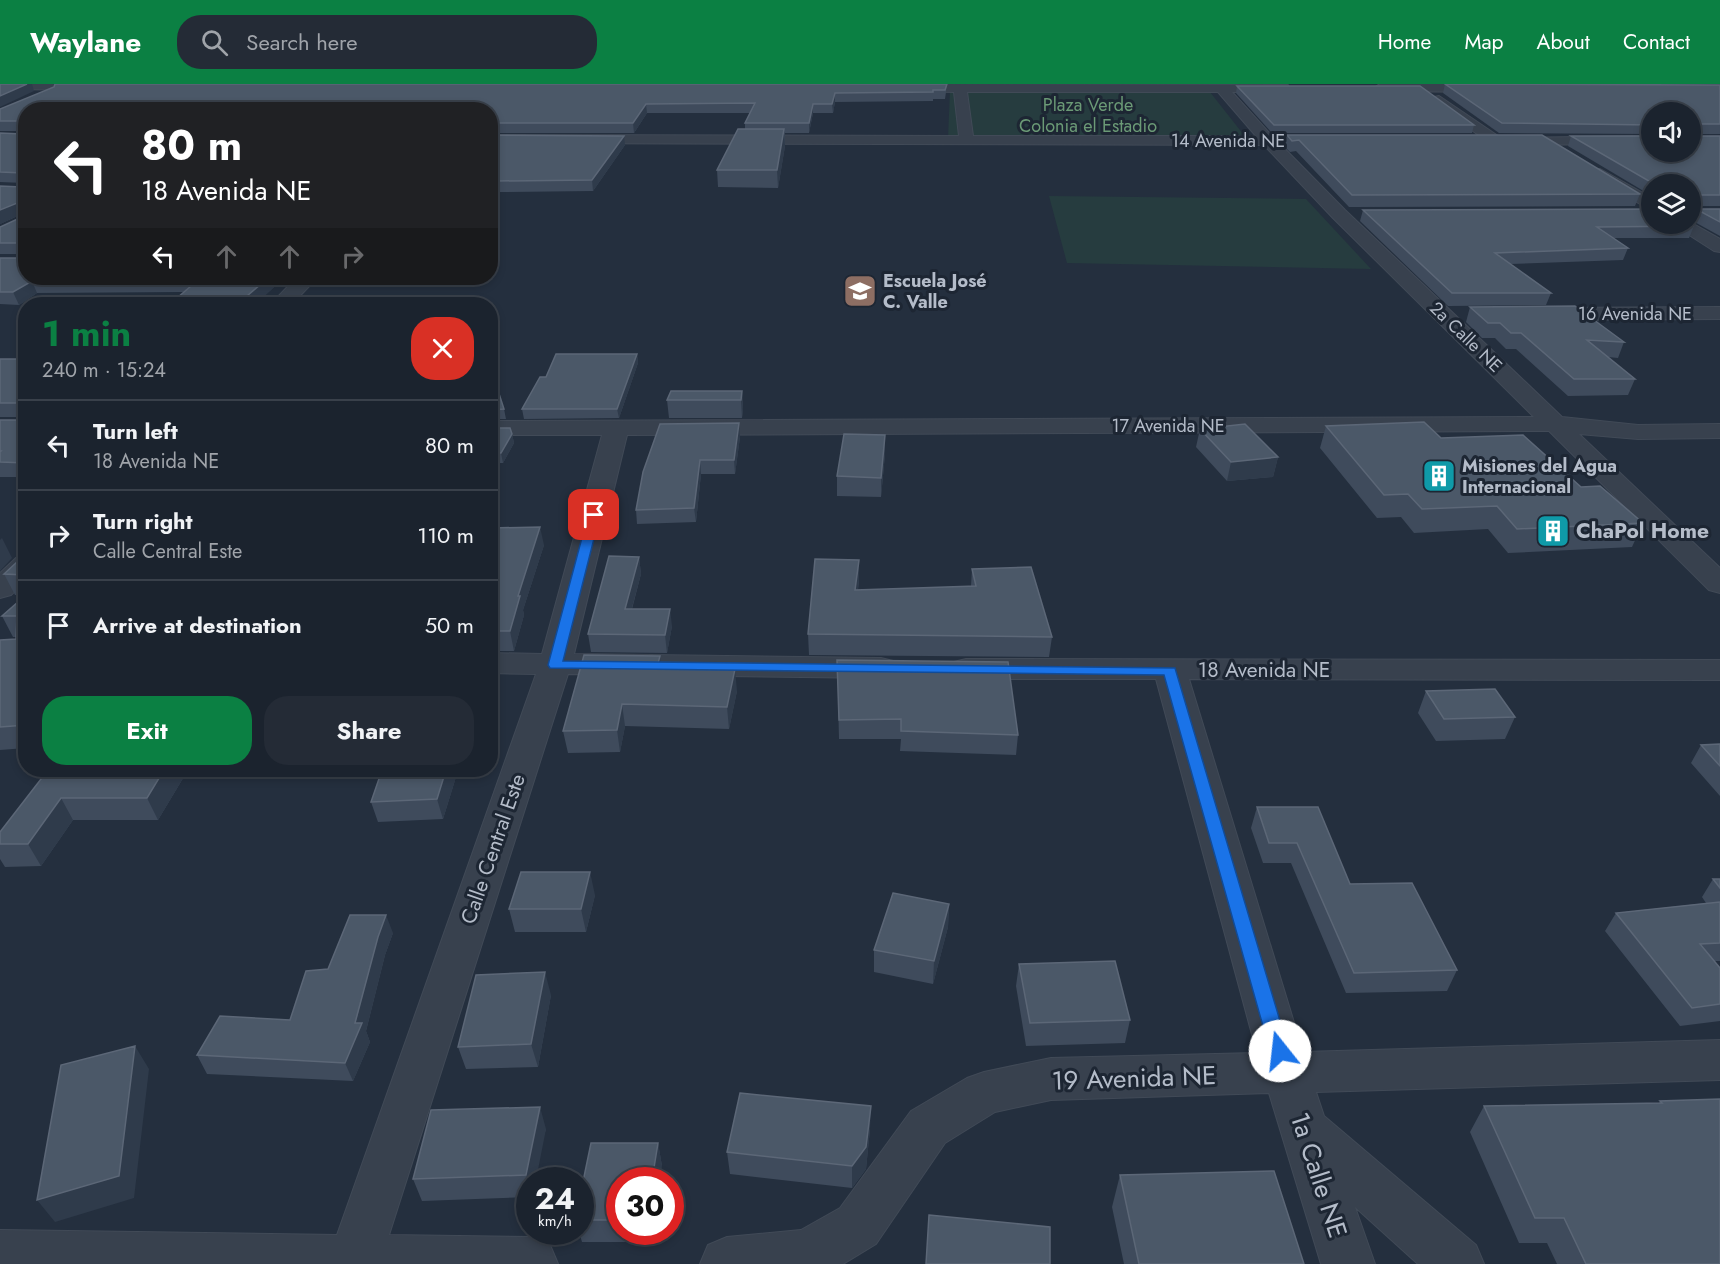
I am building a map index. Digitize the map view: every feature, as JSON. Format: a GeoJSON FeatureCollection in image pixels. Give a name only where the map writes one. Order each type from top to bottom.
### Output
{"type":"FeatureCollection","features":[{"type":"Feature","properties":{"kind":"street"},"geometry":{"type":"LineString","coordinates":[[31,100],[64,85]]}},
{"type":"Feature","properties":{"kind":"street"},"geometry":{"type":"LineString","coordinates":[[0,86],[108,86]]}},
{"type":"Feature","properties":{"kind":"street"},"geometry":{"type":"LineString","coordinates":[[959,86],[967,141]]}},
{"type":"Feature","properties":{"kind":"street"},"geometry":{"type":"LineString","coordinates":[[890,88],[1220,86],[1293,88]]}},
{"type":"Feature","properties":{"kind":"street","name":"2a Calle NE"},"geometry":{"type":"LineString","coordinates":[[1220,86],[1268,141],[1339,214],[1720,584]]}},
{"type":"Feature","properties":{"kind":"street"},"geometry":{"type":"LineString","coordinates":[[1364,88],[1507,88]]}},
{"type":"Feature","properties":{"kind":"street"},"geometry":{"type":"LineString","coordinates":[[1423,88],[1496,141]]}},
{"type":"Feature","properties":{"kind":"street","name":"14 Avenida NE"},"geometry":{"type":"LineString","coordinates":[[498,139],[734,134],[967,141],[1340,141]]}},
{"type":"Feature","properties":{"kind":"street"},"geometry":{"type":"LineString","coordinates":[[1472,141],[1641,140]]}},
{"type":"Feature","properties":{"kind":"street"},"geometry":{"type":"LineString","coordinates":[[1544,141],[1641,199]]}},
{"type":"Feature","properties":{"kind":"street"},"geometry":{"type":"LineString","coordinates":[[1628,213],[1641,213]]}},
{"type":"Feature","properties":{"kind":"street"},"geometry":{"type":"LineString","coordinates":[[1339,214],[1362,214]]}},
{"type":"Feature","properties":{"kind":"street"},"geometry":{"type":"LineString","coordinates":[[1698,234],[1720,247]]}},
{"type":"Feature","properties":{"kind":"street"},"geometry":{"type":"LineString","coordinates":[[287,297],[300,285]]}},
{"type":"Feature","properties":{"kind":"street","name":"16 Avenida NE"},"geometry":{"type":"LineString","coordinates":[[1523,314],[1720,313]]}},
{"type":"Feature","properties":{"kind":"street"},"geometry":{"type":"LineString","coordinates":[[1442,314],[1465,314]]}},
{"type":"Feature","properties":{"kind":"street","name":"17 Avenida NE"},"geometry":{"type":"LineString","coordinates":[[498,428],[1555,424],[1638,432],[1720,431]]}},
{"type":"Feature","properties":{"kind":"street","name":"Calle Central Este"},"geometry":{"type":"LineString","coordinates":[[354,1263],[555,665],[616,429]]}},
{"type":"Feature","properties":{"kind":"street"},"geometry":{"type":"LineString","coordinates":[[0,590],[18,572]]}},
{"type":"Feature","properties":{"kind":"street","name":"18 Avenida NE"},"geometry":{"type":"LineString","coordinates":[[498,663],[1170,670],[1720,670]]}},
{"type":"Feature","properties":{"kind":"street","name":"1a Calle NE"},"geometry":{"type":"LineString","coordinates":[[1170,670],[1286,1074],[1348,1264]]}},
{"type":"Feature","properties":{"kind":"street","name":"19 Avenida NE"},"geometry":{"type":"LineString","coordinates":[[727,1264],[807,1256],[858,1226],[928,1127],[984,1093],[1052,1079],[1720,1060]]}},
{"type":"Feature","properties":{"kind":"street"},"geometry":{"type":"LineString","coordinates":[[1304,1129],[1457,1264]]}},
{"type":"Feature","properties":{"kind":"street"},"geometry":{"type":"LineString","coordinates":[[0,1256],[531,1264]]}},
{"type":"Feature","properties":{"kind":"green space","name":"Plaza Verde Colonia el Estadio"},"geometry":{"type":"Polygon","coordinates":[[[950,90],[1210,92],[1247,139],[948,138],[950,90]]]}},
{"type":"Feature","properties":{"kind":"green space"},"geometry":{"type":"Polygon","coordinates":[[[1049,196],[1306,199],[1371,269],[1067,263],[1049,196]]]}},
{"type":"Feature","properties":{"kind":"building"},"geometry":{"type":"Polygon","coordinates":[[[0,84],[27,84],[0,96],[0,84]]]}},
{"type":"Feature","properties":{"kind":"building"},"geometry":{"type":"Polygon","coordinates":[[[55,84],[947,84],[945,90],[933,90],[933,92],[835,93],[832,104],[813,104],[809,123],[745,123],[755,103],[646,104],[633,123],[498,123],[498,102],[18,102],[18,121],[0,121],[0,109],[54,87],[55,84]]]}},
{"type":"Feature","properties":{"kind":"building"},"geometry":{"type":"Polygon","coordinates":[[[1445,84],[1720,85],[1720,124],[1701,124],[1701,102],[1641,102],[1641,125],[1502,123],[1445,84]]]}},
{"type":"Feature","properties":{"kind":"building"},"geometry":{"type":"Polygon","coordinates":[[[1237,86],[1420,86],[1474,125],[1274,125],[1237,86]]]}},
{"type":"Feature","properties":{"kind":"building"},"geometry":{"type":"Polygon","coordinates":[[[738,129],[784,129],[777,170],[717,170],[738,129]]]}},
{"type":"Feature","properties":{"kind":"building"},"geometry":{"type":"Polygon","coordinates":[[[0,133],[18,134],[18,173],[0,172],[0,133]]]}},
{"type":"Feature","properties":{"kind":"building"},"geometry":{"type":"Polygon","coordinates":[[[498,135],[624,136],[592,180],[498,181],[498,135]]]}},
{"type":"Feature","properties":{"kind":"building"},"geometry":{"type":"Polygon","coordinates":[[[1287,135],[1542,135],[1640,194],[1352,195],[1299,140],[1292,141],[1287,135]]]}},
{"type":"Feature","properties":{"kind":"building"},"geometry":{"type":"Polygon","coordinates":[[[1571,136],[1641,136],[1641,162],[1701,162],[1701,136],[1720,136],[1720,195],[1701,195],[1701,174],[1641,174],[1641,176],[1571,136]]]}},
{"type":"Feature","properties":{"kind":"building"},"geometry":{"type":"Polygon","coordinates":[[[0,186],[18,187],[18,203],[0,210],[0,186]]]}},
{"type":"Feature","properties":{"kind":"building"},"geometry":{"type":"Polygon","coordinates":[[[1641,209],[1641,227],[1597,227],[1628,248],[1495,253],[1551,293],[1452,293],[1363,210],[1641,209]]]}},
{"type":"Feature","properties":{"kind":"building"},"geometry":{"type":"Polygon","coordinates":[[[1701,209],[1720,209],[1720,222],[1701,212],[1701,209]]]}},
{"type":"Feature","properties":{"kind":"building"},"geometry":{"type":"Polygon","coordinates":[[[18,219],[18,243],[0,243],[0,227],[18,219]]]}},
{"type":"Feature","properties":{"kind":"building"},"geometry":{"type":"Polygon","coordinates":[[[0,258],[18,258],[18,285],[25,285],[13,292],[0,292],[0,258]]]}},
{"type":"Feature","properties":{"kind":"building"},"geometry":{"type":"Polygon","coordinates":[[[192,285],[260,285],[247,296],[299,297],[178,297],[192,285]]]}},
{"type":"Feature","properties":{"kind":"building"},"geometry":{"type":"Polygon","coordinates":[[[1575,306],[1624,342],[1587,340],[1635,379],[1574,379],[1521,333],[1511,333],[1500,323],[1488,323],[1470,307],[1575,306]]]}},
{"type":"Feature","properties":{"kind":"building"},"geometry":{"type":"Polygon","coordinates":[[[556,354],[637,354],[617,409],[522,409],[540,377],[546,377],[556,354]]]}},
{"type":"Feature","properties":{"kind":"building"},"geometry":{"type":"Polygon","coordinates":[[[0,359],[18,359],[18,403],[0,403],[0,359]]]}},
{"type":"Feature","properties":{"kind":"building"},"geometry":{"type":"Polygon","coordinates":[[[498,390],[504,409],[498,409],[498,390]]]}},
{"type":"Feature","properties":{"kind":"building"},"geometry":{"type":"Polygon","coordinates":[[[671,391],[742,391],[741,400],[667,400],[671,391]]]}},
{"type":"Feature","properties":{"kind":"building"},"geometry":{"type":"Polygon","coordinates":[[[0,420],[18,420],[18,463],[0,462],[0,420]]]}},
{"type":"Feature","properties":{"kind":"building"},"geometry":{"type":"Polygon","coordinates":[[[1424,422],[1441,438],[1523,435],[1581,487],[1600,486],[1643,523],[1517,529],[1497,506],[1422,509],[1408,494],[1384,495],[1326,426],[1424,422]]]}},
{"type":"Feature","properties":{"kind":"building"},"geometry":{"type":"Polygon","coordinates":[[[739,423],[734,460],[700,460],[694,508],[636,510],[643,472],[660,424],[739,423]]]}},
{"type":"Feature","properties":{"kind":"building"},"geometry":{"type":"Polygon","coordinates":[[[1245,424],[1278,457],[1231,462],[1200,429],[1245,424]]]}},
{"type":"Feature","properties":{"kind":"building"},"geometry":{"type":"Polygon","coordinates":[[[498,428],[510,428],[512,434],[501,453],[498,453],[498,428]]]}},
{"type":"Feature","properties":{"kind":"building"},"geometry":{"type":"Polygon","coordinates":[[[844,434],[885,435],[881,478],[837,476],[844,434]]]}},
{"type":"Feature","properties":{"kind":"building"},"geometry":{"type":"Polygon","coordinates":[[[540,527],[518,596],[520,596],[510,631],[498,631],[498,528],[540,527]]]}},
{"type":"Feature","properties":{"kind":"building"},"geometry":{"type":"Polygon","coordinates":[[[609,556],[639,557],[625,609],[670,609],[665,635],[588,634],[609,556]]]}},
{"type":"Feature","properties":{"kind":"building"},"geometry":{"type":"Polygon","coordinates":[[[815,559],[859,560],[855,590],[976,586],[972,569],[1031,567],[1052,637],[808,634],[815,559]]]}},
{"type":"Feature","properties":{"kind":"building"},"geometry":{"type":"Polygon","coordinates":[[[18,561],[18,575],[4,574],[18,561]]]}},
{"type":"Feature","properties":{"kind":"building"},"geometry":{"type":"Polygon","coordinates":[[[18,602],[18,726],[0,727],[0,640],[16,639],[17,616],[2,616],[18,602]]]}},
{"type":"Feature","properties":{"kind":"building"},"geometry":{"type":"Polygon","coordinates":[[[584,655],[660,656],[657,667],[735,669],[727,707],[622,704],[617,730],[563,731],[584,655]]]}},
{"type":"Feature","properties":{"kind":"building"},"geometry":{"type":"Polygon","coordinates":[[[837,660],[1008,662],[1018,735],[901,731],[901,719],[839,720],[837,660]]]}},
{"type":"Feature","properties":{"kind":"building"},"geometry":{"type":"Polygon","coordinates":[[[1495,689],[1515,717],[1444,719],[1426,691],[1495,689]]]}},
{"type":"Feature","properties":{"kind":"building"},"geometry":{"type":"Polygon","coordinates":[[[1720,744],[1720,766],[1701,745],[1720,744]]]}},
{"type":"Feature","properties":{"kind":"building"},"geometry":{"type":"Polygon","coordinates":[[[43,777],[160,777],[147,798],[61,798],[28,844],[0,844],[0,832],[43,777]]]}},
{"type":"Feature","properties":{"kind":"building"},"geometry":{"type":"Polygon","coordinates":[[[380,777],[444,777],[437,799],[371,802],[380,777]]]}},
{"type":"Feature","properties":{"kind":"building"},"geometry":{"type":"Polygon","coordinates":[[[1257,807],[1318,807],[1350,884],[1412,883],[1457,970],[1354,973],[1297,843],[1269,843],[1257,807]]]}},
{"type":"Feature","properties":{"kind":"building"},"geometry":{"type":"Polygon","coordinates":[[[521,872],[590,872],[581,909],[509,909],[521,872]]]}},
{"type":"Feature","properties":{"kind":"building"},"geometry":{"type":"Polygon","coordinates":[[[1713,879],[1720,879],[1720,888],[1713,879]]]}},
{"type":"Feature","properties":{"kind":"building"},"geometry":{"type":"Polygon","coordinates":[[[893,893],[949,904],[934,961],[874,950],[893,893]]]}},
{"type":"Feature","properties":{"kind":"building"},"geometry":{"type":"Polygon","coordinates":[[[1720,902],[1720,943],[1700,944],[1720,968],[1720,1004],[1692,1008],[1616,913],[1720,902]]]}},
{"type":"Feature","properties":{"kind":"building"},"geometry":{"type":"Polygon","coordinates":[[[350,915],[386,915],[355,1023],[362,1023],[345,1063],[197,1055],[220,1016],[290,1020],[306,971],[328,969],[350,915]]]}},
{"type":"Feature","properties":{"kind":"building"},"geometry":{"type":"Polygon","coordinates":[[[1115,961],[1130,1020],[1030,1023],[1019,964],[1115,961]]]}},
{"type":"Feature","properties":{"kind":"building"},"geometry":{"type":"Polygon","coordinates":[[[545,972],[531,1044],[458,1047],[476,975],[545,972]]]}},
{"type":"Feature","properties":{"kind":"building"},"geometry":{"type":"Polygon","coordinates":[[[135,1046],[119,1176],[37,1200],[61,1065],[135,1046]]]}},
{"type":"Feature","properties":{"kind":"building"},"geometry":{"type":"Polygon","coordinates":[[[740,1093],[871,1106],[866,1147],[852,1166],[727,1152],[740,1093]]]}},
{"type":"Feature","properties":{"kind":"building"},"geometry":{"type":"Polygon","coordinates":[[[1720,1099],[1720,1264],[1586,1264],[1564,1218],[1535,1218],[1484,1106],[1662,1103],[1660,1101],[1720,1099]]]}},
{"type":"Feature","properties":{"kind":"building"},"geometry":{"type":"Polygon","coordinates":[[[540,1107],[528,1167],[516,1167],[516,1175],[413,1179],[431,1110],[540,1107]]]}},
{"type":"Feature","properties":{"kind":"building"},"geometry":{"type":"Polygon","coordinates":[[[591,1143],[658,1143],[654,1167],[606,1167],[606,1220],[594,1220],[594,1167],[586,1167],[591,1143]]]}},
{"type":"Feature","properties":{"kind":"building"},"geometry":{"type":"Polygon","coordinates":[[[1274,1171],[1304,1264],[1139,1264],[1120,1175],[1274,1171]]]}},
{"type":"Feature","properties":{"kind":"building"},"geometry":{"type":"Polygon","coordinates":[[[929,1215],[1050,1227],[1050,1264],[926,1264],[929,1215]]]}},
{"type":"Feature","properties":{"kind":"place","name":"Escuela José C. Valle"},"geometry":{"type":"Point","coordinates":[860,291]}},
{"type":"Feature","properties":{"kind":"place","name":"Misiones del Agua Internacional"},"geometry":{"type":"Point","coordinates":[1439,476]}},
{"type":"Feature","properties":{"kind":"place","name":"ChaPol Home"},"geometry":{"type":"Point","coordinates":[1553,531]}},
{"type":"Feature","properties":{"kind":"route"},"geometry":{"type":"LineString","coordinates":[[594,515],[555,665],[1170,670],[1280,1051]]}}]}
